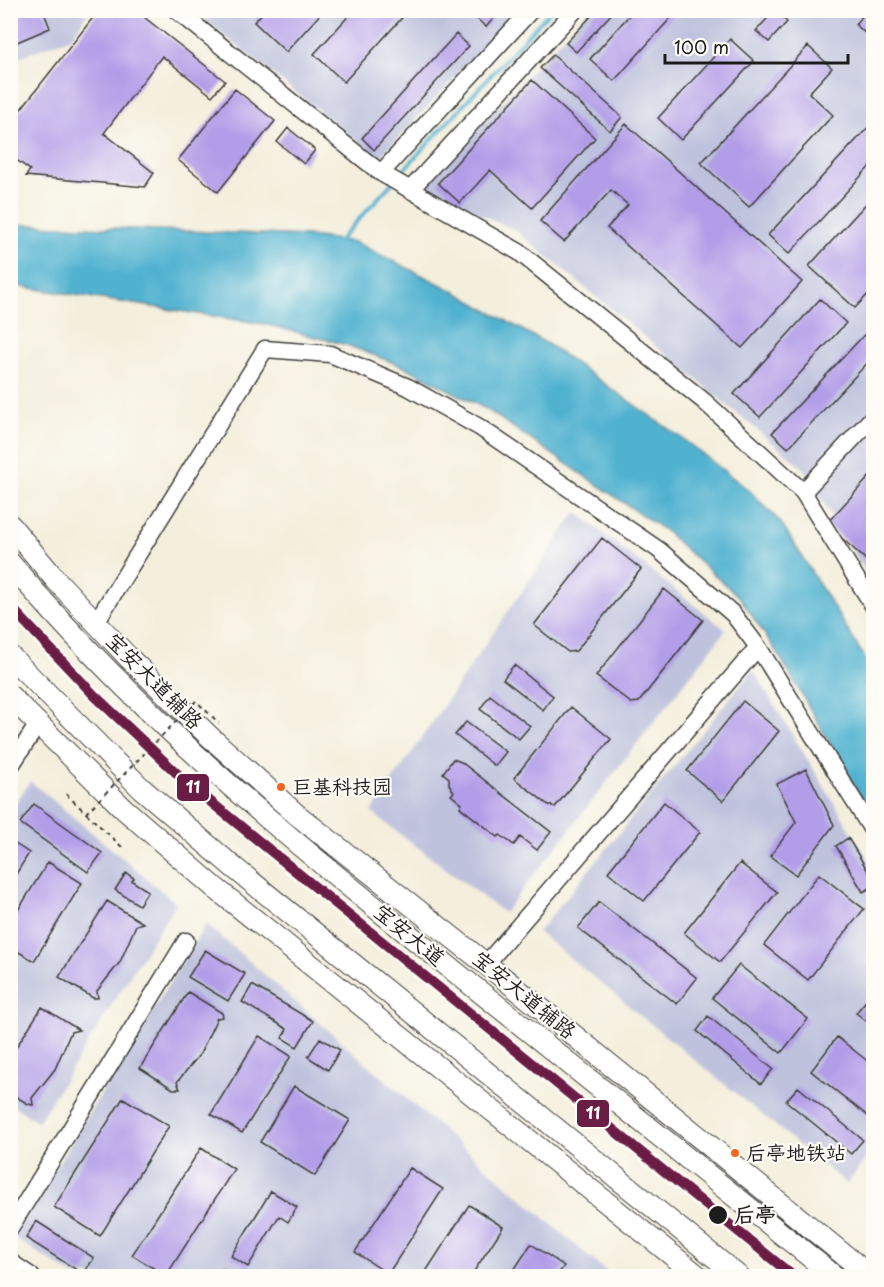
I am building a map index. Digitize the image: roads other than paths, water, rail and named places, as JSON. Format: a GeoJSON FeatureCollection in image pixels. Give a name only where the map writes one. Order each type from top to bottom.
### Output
{"type":"FeatureCollection","features":[{"type":"Feature","properties":{"kind":"main road","name":"宝安大道辅路"},"geometry":{"type":"LineString","coordinates":[[10,525],[96,622],[188,716],[297,814],[486,964],[870,1276]]}},
{"type":"Feature","properties":{"kind":"main road","name":"宝安大道"},"geometry":{"type":"LineString","coordinates":[[10,563],[111,675],[192,754],[281,832],[834,1276]]}},
{"type":"Feature","properties":{"kind":"main road"},"geometry":{"type":"LineString","coordinates":[[10,656],[141,788],[738,1276]]}},
{"type":"Feature","properties":{"kind":"main road"},"geometry":{"type":"LineString","coordinates":[[10,696],[123,808],[281,941],[698,1276]]}},
{"type":"Feature","properties":{"kind":"main road"},"geometry":{"type":"LineString","coordinates":[[188,716],[281,832]]}},
{"type":"Feature","properties":{"kind":"main road"},"geometry":{"type":"LineString","coordinates":[[189,828],[281,941]]}},
{"type":"Feature","properties":{"kind":"street"},"geometry":{"type":"LineString","coordinates":[[177,10],[384,174],[519,252],[705,402],[803,492],[873,607]]}},
{"type":"Feature","properties":{"kind":"street"},"geometry":{"type":"LineString","coordinates":[[384,174],[531,10]]}},
{"type":"Feature","properties":{"kind":"street"},"geometry":{"type":"LineString","coordinates":[[406,188],[575,10]]}},
{"type":"Feature","properties":{"kind":"street"},"geometry":{"type":"LineString","coordinates":[[96,622],[265,349],[330,354],[408,387],[479,427],[659,550],[733,615],[758,647],[873,833]]}},
{"type":"Feature","properties":{"kind":"street"},"geometry":{"type":"LineString","coordinates":[[803,492],[873,416]]}},
{"type":"Feature","properties":{"kind":"street"},"geometry":{"type":"LineString","coordinates":[[486,964],[758,647]]}},
{"type":"Feature","properties":{"kind":"street"},"geometry":{"type":"LineString","coordinates":[[10,767],[38,724]]}},
{"type":"Feature","properties":{"kind":"street"},"geometry":{"type":"LineString","coordinates":[[10,1228],[186,941]]}},
{"type":"Feature","properties":{"kind":"street"},"geometry":{"type":"LineString","coordinates":[[10,1262],[31,1276]]}},
{"type":"Feature","properties":{"kind":"water"},"geometry":{"type":"Polygon","coordinates":[[[10,224],[309,236],[355,242],[454,291],[549,345],[683,439],[750,491],[781,523],[873,671],[873,818],[780,657],[740,598],[664,530],[486,409],[407,368],[347,345],[264,324],[11,285],[10,224]]]}},
{"type":"Feature","properties":{"kind":"waterway"},"geometry":{"type":"LineString","coordinates":[[397,177],[551,10]]}},
{"type":"Feature","properties":{"kind":"waterway"},"geometry":{"type":"LineString","coordinates":[[336,244],[392,183]]}},
{"type":"Feature","properties":{"kind":"place","name":"巨基科技园"},"geometry":{"type":"Point","coordinates":[281,787]}},
{"type":"Feature","properties":{"kind":"place","name":"后亭地铁站"},"geometry":{"type":"Point","coordinates":[735,1153]}},
{"type":"Feature","properties":{"kind":"place","name":"后亭"},"geometry":{"type":"Point","coordinates":[718,1215]}}]}
